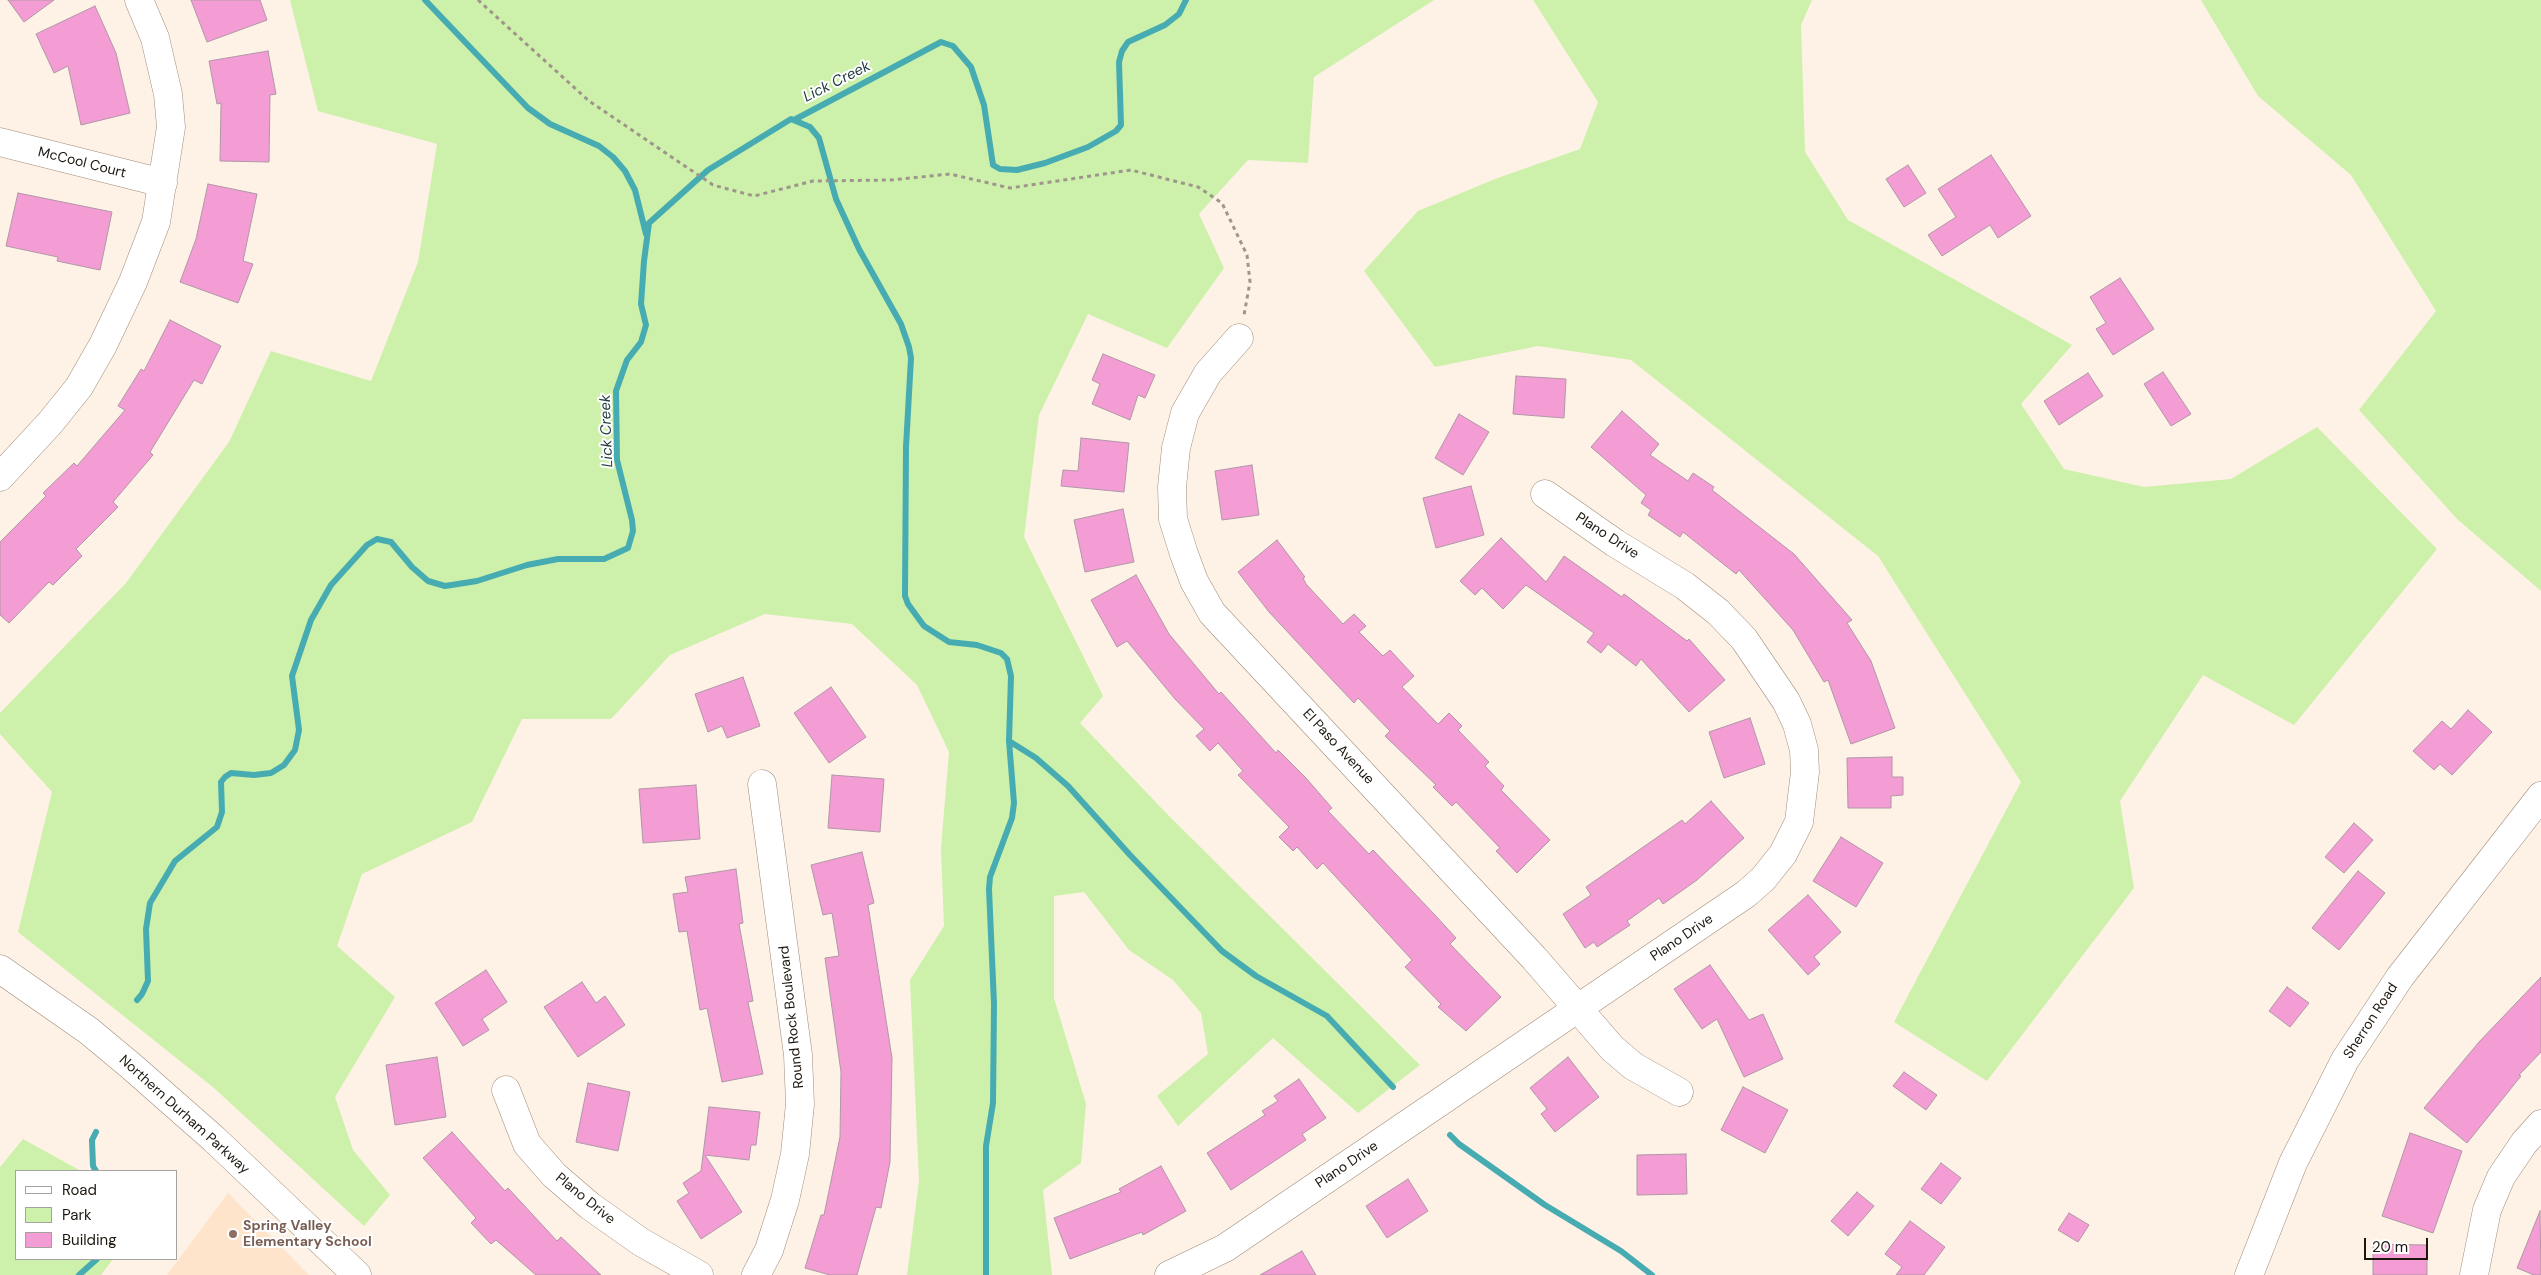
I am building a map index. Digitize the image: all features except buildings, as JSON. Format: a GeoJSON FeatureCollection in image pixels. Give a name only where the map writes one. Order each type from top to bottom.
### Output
{"type":"FeatureCollection","features":[{"type":"Feature","properties":{"kind":"street"},"geometry":{"type":"LineString","coordinates":[[0,477],[62,408],[78,386],[103,345],[133,282],[156,222],[170,127],[168,94],[155,38],[139,0]]}},
{"type":"Feature","properties":{"kind":"street","name":"McCool Court"},"geometry":{"type":"LineString","coordinates":[[0,142],[163,183]]}},
{"type":"Feature","properties":{"kind":"street","name":"El Paso Avenue"},"geometry":{"type":"LineString","coordinates":[[1239,338],[1208,373],[1185,412],[1176,448],[1172,487],[1173,519],[1194,581],[1212,613],[1426,840],[1612,1048],[1633,1066],[1679,1092]]}},
{"type":"Feature","properties":{"kind":"street","name":"Plano Drive"},"geometry":{"type":"LineString","coordinates":[[1169,1275],[1209,1266],[1225,1248],[1746,894],[1763,879],[1783,854],[1799,822],[1805,772],[1804,750],[1797,724],[1786,701],[1744,639],[1718,612],[1685,586],[1616,543],[1545,494]]}},
{"type":"Feature","properties":{"kind":"street","name":"Round Rock Boulevard"},"geometry":{"type":"LineString","coordinates":[[756,1275],[768,1250],[785,1200],[796,1154],[800,1104],[798,1055],[762,784]]}},
{"type":"Feature","properties":{"kind":"street","name":"Sherron Road"},"geometry":{"type":"LineString","coordinates":[[2249,1275],[2293,1163],[2345,1060],[2400,977],[2541,796]]}},
{"type":"Feature","properties":{"kind":"street","name":"Northern Durham Parkway"},"geometry":{"type":"LineString","coordinates":[[0,969],[89,1031],[131,1066],[214,1140],[356,1275]]}},
{"type":"Feature","properties":{"kind":"street","name":"Plano Drive"},"geometry":{"type":"LineString","coordinates":[[506,1090],[527,1144],[554,1175],[590,1206],[641,1242],[699,1275]]}},
{"type":"Feature","properties":{"kind":"street"},"geometry":{"type":"LineString","coordinates":[[2474,1275],[2487,1210],[2501,1177],[2524,1143],[2541,1124]]}},
{"type":"Feature","properties":{"kind":"path"},"geometry":{"type":"LineString","coordinates":[[478,0],[589,101],[713,185],[754,196],[813,181],[891,180],[950,174],[1010,188],[1131,170],[1198,187],[1222,203],[1247,255],[1250,282],[1239,338]]}},
{"type":"Feature","properties":{"kind":"shaded area","name":"Spring Valley Elementary School"},"geometry":{"type":"Polygon","coordinates":[[[228,1193],[309,1275],[167,1275],[228,1193]]]}},
{"type":"Feature","properties":{"kind":"green space"},"geometry":{"type":"Polygon","coordinates":[[[290,0],[1434,0],[1314,77],[1308,163],[1248,160],[1199,214],[1224,268],[1167,348],[1088,314],[1039,415],[1024,537],[1103,696],[1080,723],[1169,816],[1420,1065],[1358,1113],[1273,1038],[1178,1126],[1157,1096],[1208,1054],[1201,1013],[1173,980],[1129,950],[1084,892],[1054,896],[1054,998],[1086,1104],[1081,1163],[1043,1190],[1052,1275],[907,1275],[919,1181],[910,980],[944,926],[941,848],[949,752],[917,685],[852,624],[765,614],[670,655],[611,719],[522,719],[472,822],[362,874],[337,946],[395,997],[335,1097],[353,1150],[390,1195],[364,1226],[214,1088],[18,932],[52,792],[0,734],[0,713],[126,583],[229,442],[271,351],[371,381],[418,262],[437,144],[318,111],[290,0]]]}},
{"type":"Feature","properties":{"kind":"green space"},"geometry":{"type":"Polygon","coordinates":[[[1533,0],[1812,0],[1801,25],[1805,152],[1848,220],[2072,345],[2021,404],[2064,469],[2144,487],[2231,479],[2317,427],[2437,549],[2294,725],[2203,675],[2120,801],[2134,888],[1987,1081],[1894,1022],[2021,782],[1878,556],[1631,360],[1538,346],[1435,367],[1364,271],[1418,211],[1495,179],[1580,149],[1598,102],[1533,0]]]}},
{"type":"Feature","properties":{"kind":"green space"},"geometry":{"type":"Polygon","coordinates":[[[2201,0],[2541,0],[2541,591],[2457,519],[2359,410],[2436,311],[2351,175],[2258,96],[2201,0]]]}},
{"type":"Feature","properties":{"kind":"green space"},"geometry":{"type":"Polygon","coordinates":[[[23,1139],[79,1170],[15,1170],[15,1260],[112,1260],[101,1275],[0,1275],[0,1167],[23,1139]]]}},
{"type":"Feature","properties":{"kind":"waterway"},"geometry":{"type":"LineString","coordinates":[[425,0],[528,108],[550,124],[599,146],[613,157],[625,171],[635,190],[646,234]]}},
{"type":"Feature","properties":{"kind":"waterway","name":"Lick Creek"},"geometry":{"type":"LineString","coordinates":[[794,120],[941,42],[953,46],[971,67],[984,105],[993,165],[1000,169],[1017,170],[1045,163],[1088,147],[1116,131],[1121,125],[1119,62],[1122,51],[1128,42],[1165,25],[1179,14],[1186,0]]}},
{"type":"Feature","properties":{"kind":"waterway","name":"Lick Creek"},"geometry":{"type":"LineString","coordinates":[[137,1000],[148,981],[146,929],[150,903],[175,861],[217,827],[222,812],[221,782],[225,777],[231,773],[254,775],[271,773],[284,765],[295,750],[299,730],[292,676],[311,620],[331,585],[367,545],[377,539],[391,542],[412,567],[428,581],[445,586],[477,581],[527,565],[558,559],[604,559],[628,548],[633,531],[617,460],[616,391],[627,360],[641,342],[646,325],[641,304],[649,223],[708,170],[791,119],[810,127],[819,138],[836,199],[859,249],[901,324],[909,347],[911,358],[906,447],[905,596],[908,604],[924,626],[949,642],[977,645],[1001,653],[1007,659],[1011,676],[1009,741],[1014,803],[1012,818],[990,877],[989,889],[994,1004],[993,1103],[986,1146],[986,1275]]}},
{"type":"Feature","properties":{"kind":"waterway"},"geometry":{"type":"LineString","coordinates":[[1009,741],[1036,758],[1068,786],[1130,855],[1222,951],[1256,976],[1327,1016],[1393,1087]]}},
{"type":"Feature","properties":{"kind":"waterway","name":"Lick Creek"},"geometry":{"type":"LineString","coordinates":[[95,1170],[93,1166],[92,1140],[96,1132]]}},
{"type":"Feature","properties":{"kind":"waterway"},"geometry":{"type":"LineString","coordinates":[[1450,1135],[1459,1144],[1545,1205],[1621,1251],[1652,1275]]}},
{"type":"Feature","properties":{"kind":"waterway","name":"Lick Creek"},"geometry":{"type":"LineString","coordinates":[[79,1275],[96,1260]]}},
{"type":"Feature","properties":{"kind":"place","name":"Spring Valley Elementary School"},"geometry":{"type":"Point","coordinates":[233,1234]}}]}
